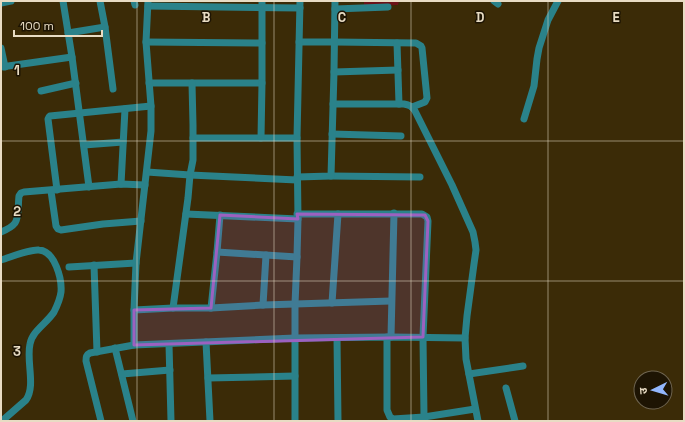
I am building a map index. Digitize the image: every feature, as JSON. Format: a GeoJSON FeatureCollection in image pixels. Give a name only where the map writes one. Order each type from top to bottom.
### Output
{"type":"FeatureCollection","features":[{"type":"Feature","properties":{"kind":"street"},"geometry":{"type":"LineString","coordinates":[[1,3],[11,1]]}},
{"type":"Feature","properties":{"kind":"street"},"geometry":{"type":"LineString","coordinates":[[63,1],[76,83],[89,187]]}},
{"type":"Feature","properties":{"kind":"street"},"geometry":{"type":"LineString","coordinates":[[100,1],[113,89]]}},
{"type":"Feature","properties":{"kind":"street"},"geometry":{"type":"LineString","coordinates":[[331,176],[335,1]]}},
{"type":"Feature","properties":{"kind":"street"},"geometry":{"type":"LineString","coordinates":[[524,119],[534,86],[536,59],[539,48],[548,20],[558,1]]}},
{"type":"Feature","properties":{"kind":"street"},"geometry":{"type":"LineString","coordinates":[[134,345],[136,263],[151,131],[152,106],[146,42],[148,3],[300,4],[297,138],[298,217],[295,304],[295,421]]}},
{"type":"Feature","properties":{"kind":"street"},"geometry":{"type":"LineString","coordinates":[[261,138],[262,4]]}},
{"type":"Feature","properties":{"kind":"street"},"geometry":{"type":"LineString","coordinates":[[335,9],[363,5],[388,7]]}},
{"type":"Feature","properties":{"kind":"street"},"geometry":{"type":"LineString","coordinates":[[68,33],[105,27]]}},
{"type":"Feature","properties":{"kind":"street"},"geometry":{"type":"LineString","coordinates":[[146,42],[262,43]]}},
{"type":"Feature","properties":{"kind":"street"},"geometry":{"type":"LineString","coordinates":[[299,42],[416,43],[422,48],[427,98],[423,103],[412,106],[399,104],[333,104]]}},
{"type":"Feature","properties":{"kind":"street"},"geometry":{"type":"LineString","coordinates":[[397,43],[399,104]]}},
{"type":"Feature","properties":{"kind":"street"},"geometry":{"type":"LineString","coordinates":[[1,48],[3,67],[72,56]]}},
{"type":"Feature","properties":{"kind":"street"},"geometry":{"type":"LineString","coordinates":[[334,72],[398,70]]}},
{"type":"Feature","properties":{"kind":"street"},"geometry":{"type":"LineString","coordinates":[[149,82],[262,83]]}},
{"type":"Feature","properties":{"kind":"street"},"geometry":{"type":"LineString","coordinates":[[41,91],[76,83]]}},
{"type":"Feature","properties":{"kind":"street"},"geometry":{"type":"LineString","coordinates":[[173,308],[193,160],[194,138],[192,83]]}},
{"type":"Feature","properties":{"kind":"street"},"geometry":{"type":"LineString","coordinates":[[141,221],[103,224],[61,230],[58,229],[56,226],[48,119],[50,116],[80,112],[152,106]]}},
{"type":"Feature","properties":{"kind":"street"},"geometry":{"type":"LineString","coordinates":[[412,106],[452,185],[473,232],[476,250],[465,338],[466,358],[478,421]]}},
{"type":"Feature","properties":{"kind":"street"},"geometry":{"type":"LineString","coordinates":[[121,184],[125,108]]}},
{"type":"Feature","properties":{"kind":"street"},"geometry":{"type":"LineString","coordinates":[[332,134],[401,136]]}},
{"type":"Feature","properties":{"kind":"street"},"geometry":{"type":"LineString","coordinates":[[194,138],[297,138]]}},
{"type":"Feature","properties":{"kind":"street"},"geometry":{"type":"LineString","coordinates":[[84,145],[123,142]]}},
{"type":"Feature","properties":{"kind":"street"},"geometry":{"type":"LineString","coordinates":[[147,172],[190,175],[297,178],[331,176],[420,177]]}},
{"type":"Feature","properties":{"kind":"street"},"geometry":{"type":"LineString","coordinates":[[1,232],[12,226],[17,220],[18,199],[21,193],[24,192],[121,184],[145,185]]}},
{"type":"Feature","properties":{"kind":"street"},"geometry":{"type":"LineString","coordinates":[[186,214],[298,217],[338,214],[394,213],[422,214],[427,217],[423,337],[424,417]]}},
{"type":"Feature","properties":{"kind":"street"},"geometry":{"type":"LineString","coordinates":[[394,213],[389,337],[388,415],[393,419],[424,417],[476,409]]}},
{"type":"Feature","properties":{"kind":"street"},"geometry":{"type":"LineString","coordinates":[[332,303],[338,214]]}},
{"type":"Feature","properties":{"kind":"street"},"geometry":{"type":"LineString","coordinates":[[211,308],[220,215]]}},
{"type":"Feature","properties":{"kind":"street"},"geometry":{"type":"LineString","coordinates":[[1,260],[32,251],[40,250],[46,252],[50,255],[56,266],[61,281],[61,292],[58,305],[53,314],[33,336],[30,342],[30,393],[26,400],[2,421]]}},
{"type":"Feature","properties":{"kind":"street"},"geometry":{"type":"LineString","coordinates":[[217,252],[297,257]]}},
{"type":"Feature","properties":{"kind":"street"},"geometry":{"type":"LineString","coordinates":[[263,305],[266,255]]}},
{"type":"Feature","properties":{"kind":"street"},"geometry":{"type":"LineString","coordinates":[[69,267],[136,263]]}},
{"type":"Feature","properties":{"kind":"street"},"geometry":{"type":"LineString","coordinates":[[94,265],[97,352]]}},
{"type":"Feature","properties":{"kind":"street"},"geometry":{"type":"LineString","coordinates":[[134,310],[391,301]]}},
{"type":"Feature","properties":{"kind":"street"},"geometry":{"type":"LineString","coordinates":[[102,421],[86,361],[87,355],[90,353],[134,345],[295,338],[465,338]]}},
{"type":"Feature","properties":{"kind":"street"},"geometry":{"type":"LineString","coordinates":[[338,338],[338,421]]}},
{"type":"Feature","properties":{"kind":"street"},"geometry":{"type":"LineString","coordinates":[[206,342],[210,421]]}},
{"type":"Feature","properties":{"kind":"street"},"geometry":{"type":"LineString","coordinates":[[169,344],[171,421]]}},
{"type":"Feature","properties":{"kind":"street"},"geometry":{"type":"LineString","coordinates":[[115,348],[133,421]]}},
{"type":"Feature","properties":{"kind":"street"},"geometry":{"type":"LineString","coordinates":[[469,374],[523,366]]}},
{"type":"Feature","properties":{"kind":"street"},"geometry":{"type":"LineString","coordinates":[[122,374],[170,370]]}},
{"type":"Feature","properties":{"kind":"street"},"geometry":{"type":"LineString","coordinates":[[208,378],[295,376]]}},
{"type":"Feature","properties":{"kind":"street"},"geometry":{"type":"LineString","coordinates":[[506,388],[515,421]]}},
{"type":"Feature","properties":{"kind":"highlighted area"},"geometry":{"type":"Polygon","coordinates":[[[297,214],[425,215],[428,221],[423,337],[134,345],[134,310],[211,308],[220,215],[298,219],[297,214]]]}},
{"type":"Feature","properties":{"kind":"shaded area"},"geometry":{"type":"Polygon","coordinates":[[[364,1],[399,1],[398,5],[364,6],[364,1]]]}}]}
